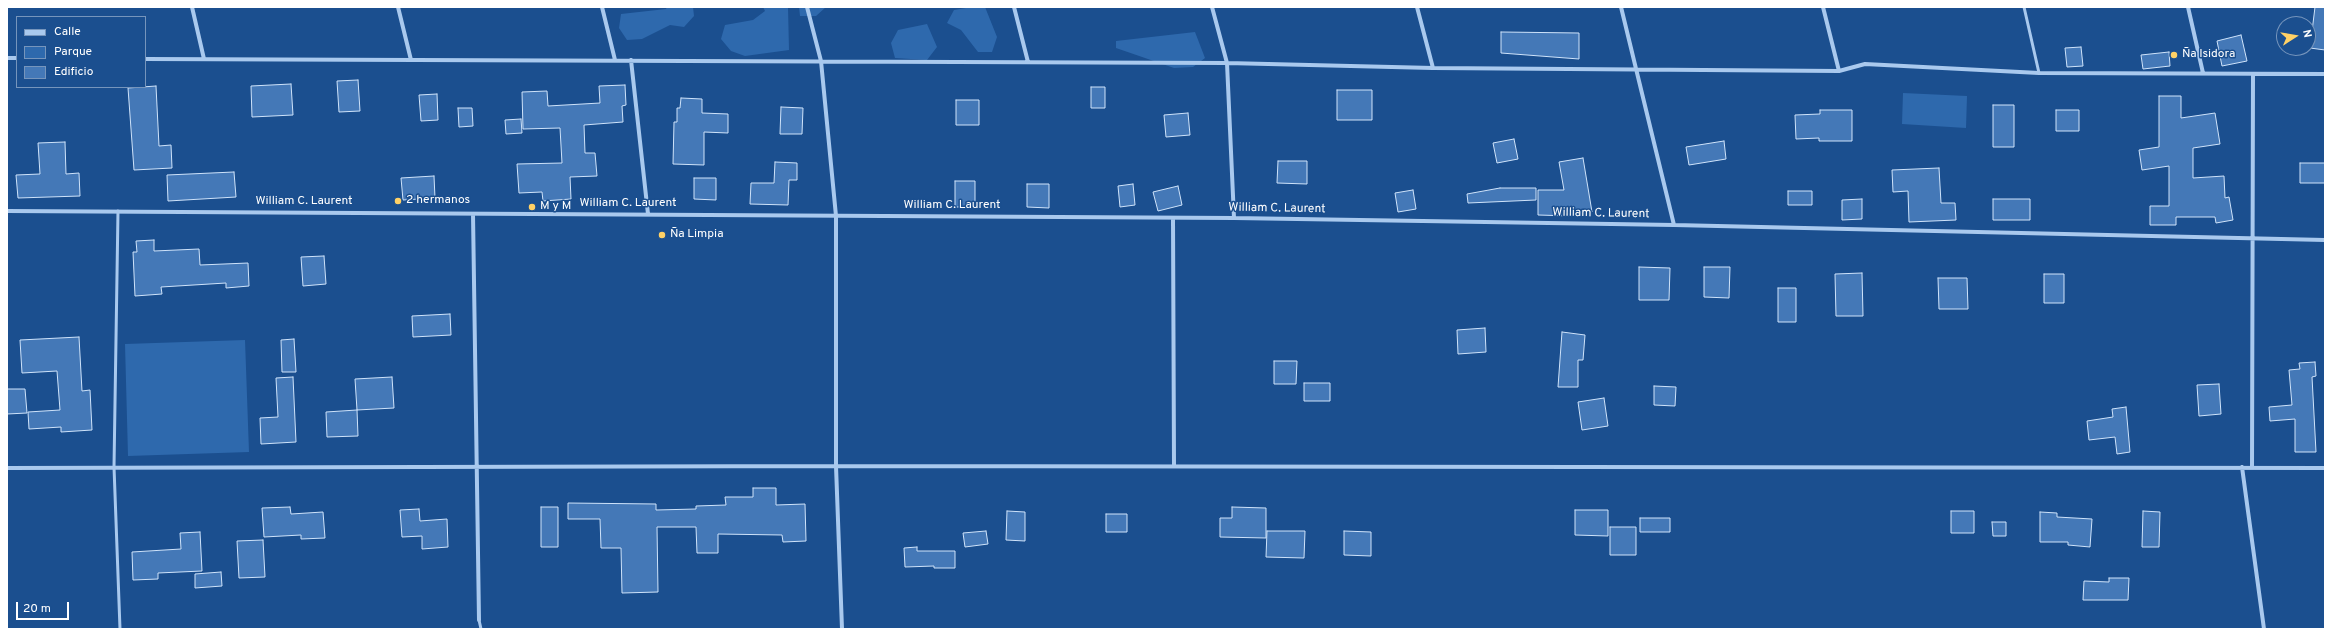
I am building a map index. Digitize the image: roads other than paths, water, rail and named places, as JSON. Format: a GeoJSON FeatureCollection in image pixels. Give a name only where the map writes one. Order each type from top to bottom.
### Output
{"type":"FeatureCollection","features":[{"type":"Feature","properties":{"kind":"street"},"geometry":{"type":"LineString","coordinates":[[192,7],[204,59]]}},
{"type":"Feature","properties":{"kind":"street"},"geometry":{"type":"LineString","coordinates":[[398,7],[411,60]]}},
{"type":"Feature","properties":{"kind":"street"},"geometry":{"type":"LineString","coordinates":[[602,7],[615,60]]}},
{"type":"Feature","properties":{"kind":"street"},"geometry":{"type":"LineString","coordinates":[[807,7],[821,61],[836,216],[836,466],[842,629]]}},
{"type":"Feature","properties":{"kind":"street"},"geometry":{"type":"LineString","coordinates":[[1014,7],[1028,62]]}},
{"type":"Feature","properties":{"kind":"street"},"geometry":{"type":"LineString","coordinates":[[1212,7],[1227,63],[1234,218]]}},
{"type":"Feature","properties":{"kind":"street"},"geometry":{"type":"LineString","coordinates":[[1417,7],[1433,68]]}},
{"type":"Feature","properties":{"kind":"street"},"geometry":{"type":"LineString","coordinates":[[1621,7],[1638,70],[1674,225]]}},
{"type":"Feature","properties":{"kind":"street"},"geometry":{"type":"LineString","coordinates":[[1823,7],[1839,71]]}},
{"type":"Feature","properties":{"kind":"street"},"geometry":{"type":"LineString","coordinates":[[2188,7],[2202,74]]}},
{"type":"Feature","properties":{"kind":"street"},"geometry":{"type":"LineString","coordinates":[[146,59],[1227,63],[1433,68],[1839,71],[1865,64],[2039,72],[2325,74]]}},
{"type":"Feature","properties":{"kind":"street"},"geometry":{"type":"LineString","coordinates":[[630,60],[648,214]]}},
{"type":"Feature","properties":{"kind":"street"},"geometry":{"type":"LineString","coordinates":[[2252,467],[2254,238],[2253,74]]}},
{"type":"Feature","properties":{"kind":"street","name":"William C. Laurent"},"geometry":{"type":"LineString","coordinates":[[7,211],[1234,218],[1674,225],[2325,240]]}},
{"type":"Feature","properties":{"kind":"street"},"geometry":{"type":"LineString","coordinates":[[472,214],[479,620]]}},
{"type":"Feature","properties":{"kind":"street"},"geometry":{"type":"LineString","coordinates":[[1173,218],[1174,466]]}},
{"type":"Feature","properties":{"kind":"street"},"geometry":{"type":"LineString","coordinates":[[7,468],[477,466],[2325,468]]}},
{"type":"Feature","properties":{"kind":"street"},"geometry":{"type":"LineString","coordinates":[[2242,467],[2264,629]]}},
{"type":"Feature","properties":{"kind":"lane"},"geometry":{"type":"LineString","coordinates":[[2024,7],[2039,72]]}},
{"type":"Feature","properties":{"kind":"lane"},"geometry":{"type":"LineString","coordinates":[[118,211],[114,467],[120,629]]}},
{"type":"Feature","properties":{"kind":"lane"},"geometry":{"type":"LineString","coordinates":[[479,620],[481,629]]}},
{"type":"Feature","properties":{"kind":"place","name":"Ña Isidora"},"geometry":{"type":"Point","coordinates":[2174,55]}},
{"type":"Feature","properties":{"kind":"place","name":"2 hermanos"},"geometry":{"type":"Point","coordinates":[398,201]}},
{"type":"Feature","properties":{"kind":"place","name":"M y M"},"geometry":{"type":"Point","coordinates":[532,207]}},
{"type":"Feature","properties":{"kind":"place","name":"Ña Limpia"},"geometry":{"type":"Point","coordinates":[662,235]}}]}
